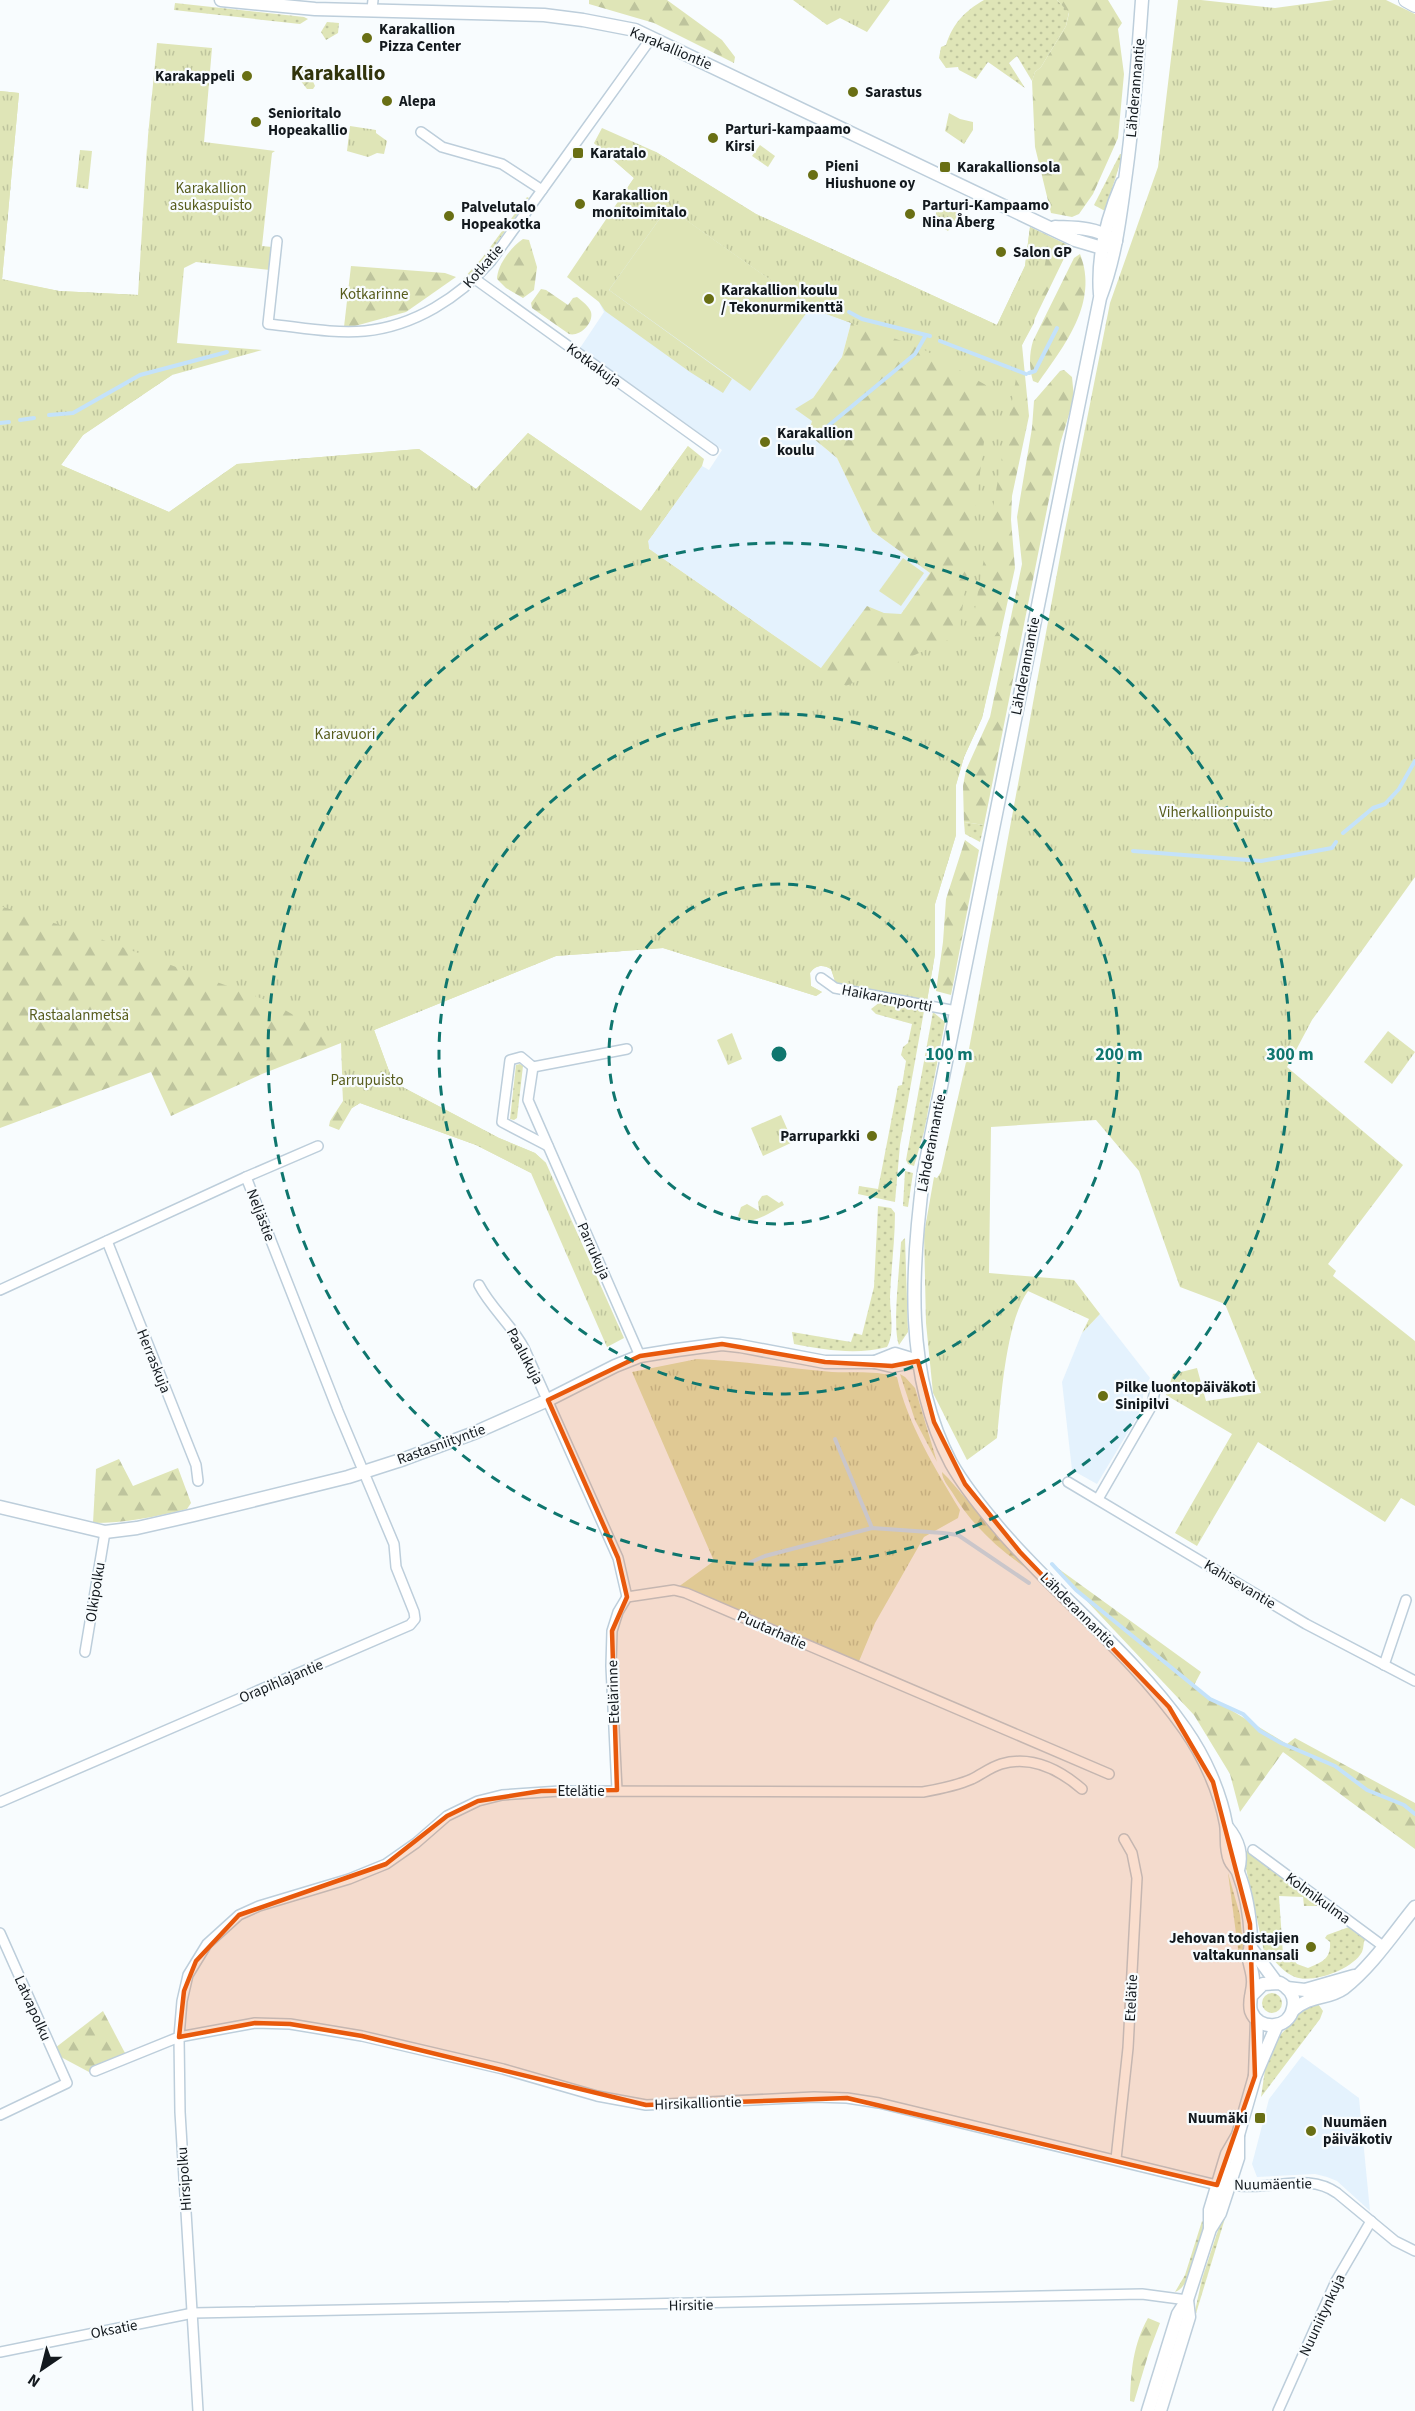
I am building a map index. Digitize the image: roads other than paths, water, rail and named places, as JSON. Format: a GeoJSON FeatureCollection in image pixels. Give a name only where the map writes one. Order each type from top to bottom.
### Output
{"type":"FeatureCollection","features":[{"type":"Feature","properties":{"kind":"main road","name":"Karakalliontie"},"geometry":{"type":"LineString","coordinates":[[221,0],[315,9],[372,5],[553,16],[635,30],[1075,240],[1102,248]]}},
{"type":"Feature","properties":{"kind":"main road","name":"Lähderannantie"},"geometry":{"type":"LineString","coordinates":[[1143,0],[1134,124],[1123,210],[1108,277],[1100,298],[924,1172],[918,1214],[915,1287],[918,1361],[934,1422],[956,1470],[987,1513],[1020,1552],[1140,1672],[1186,1731],[1209,1773],[1227,1827],[1236,1838],[1241,1859],[1238,1870],[1250,1924],[1249,1958],[1253,1980],[1251,1996]]}},
{"type":"Feature","properties":{"kind":"main road"},"geometry":{"type":"LineString","coordinates":[[1406,0],[1415,5]]}},
{"type":"Feature","properties":{"kind":"main road","name":"Lähderannantie"},"geometry":{"type":"LineString","coordinates":[[1100,298],[1098,274],[1102,248],[1112,206],[1126,175]]}},
{"type":"Feature","properties":{"kind":"main road","name":"Karakalliontie"},"geometry":{"type":"LineString","coordinates":[[1050,227],[1085,229],[1105,234],[1116,241]]}},
{"type":"Feature","properties":{"kind":"main road"},"geometry":{"type":"LineString","coordinates":[[1102,248],[1116,241]]}},
{"type":"Feature","properties":{"kind":"main road","name":"Rastasniityntie"},"geometry":{"type":"LineString","coordinates":[[0,1508],[105,1532],[136,1528],[194,1515],[363,1472],[474,1433],[640,1356],[722,1344],[825,1362],[874,1362],[895,1354],[918,1361]]}},
{"type":"Feature","properties":{"kind":"main road"},"geometry":{"type":"LineString","coordinates":[[1257,2020],[1268,2025],[1277,2025],[1287,2020],[1293,2010],[1307,1999],[1329,1995],[1342,1989],[1383,1946],[1415,1907]]}},
{"type":"Feature","properties":{"kind":"main road"},"geometry":{"type":"LineString","coordinates":[[1251,1948],[1293,1998],[1293,2010]]}},
{"type":"Feature","properties":{"kind":"main road"},"geometry":{"type":"LineString","coordinates":[[1255,2076],[1257,2020],[1250,2008],[1251,1996],[1256,1989],[1263,1983],[1305,1990],[1355,1976]]}},
{"type":"Feature","properties":{"kind":"main road"},"geometry":{"type":"LineString","coordinates":[[1148,2411],[1178,2314],[1187,2300],[1210,2229],[1210,2210],[1223,2185],[1227,2154],[1238,2135],[1255,2076],[1277,2025]]}},
{"type":"Feature","properties":{"kind":"main road"},"geometry":{"type":"LineString","coordinates":[[1160,2411],[1189,2318],[1187,2300]]}},
{"type":"Feature","properties":{"kind":"street","name":"Kotkatie"},"geometry":{"type":"LineString","coordinates":[[277,241],[268,324],[351,331],[386,327],[416,318],[447,300],[475,279],[652,37]]}},
{"type":"Feature","properties":{"kind":"street"},"geometry":{"type":"LineString","coordinates":[[422,132],[442,147],[502,164],[542,190]]}},
{"type":"Feature","properties":{"kind":"street","name":"Kotkakuja"},"geometry":{"type":"LineString","coordinates":[[475,279],[713,450]]}},
{"type":"Feature","properties":{"kind":"street","name":"Haikaranportti"},"geometry":{"type":"LineString","coordinates":[[821,978],[835,988],[956,1011]]}},
{"type":"Feature","properties":{"kind":"street"},"geometry":{"type":"LineString","coordinates":[[548,1146],[502,1122],[510,1060],[521,1057],[533,1067],[627,1049]]}},
{"type":"Feature","properties":{"kind":"street","name":"Parrukuja"},"geometry":{"type":"LineString","coordinates":[[533,1067],[528,1100],[640,1356]]}},
{"type":"Feature","properties":{"kind":"street"},"geometry":{"type":"LineString","coordinates":[[246,1176],[318,1146]]}},
{"type":"Feature","properties":{"kind":"street","name":"Neljästie"},"geometry":{"type":"LineString","coordinates":[[0,1290],[246,1176],[363,1472]]}},
{"type":"Feature","properties":{"kind":"street","name":"Herraskuja"},"geometry":{"type":"LineString","coordinates":[[106,1241],[196,1465],[198,1481]]}},
{"type":"Feature","properties":{"kind":"street","name":"Paalukuja"},"geometry":{"type":"LineString","coordinates":[[479,1285],[488,1302],[518,1336],[548,1400]]}},
{"type":"Feature","properties":{"kind":"street"},"geometry":{"type":"LineString","coordinates":[[1098,1499],[1151,1407],[1155,1391]]}},
{"type":"Feature","properties":{"kind":"street"},"geometry":{"type":"LineString","coordinates":[[548,1400],[618,1558],[627,1597]]}},
{"type":"Feature","properties":{"kind":"street","name":"Orapihlajantie"},"geometry":{"type":"LineString","coordinates":[[0,1802],[410,1625],[415,1619],[414,1612],[396,1567],[394,1544],[363,1472]]}},
{"type":"Feature","properties":{"kind":"street","name":"Kahisevantie"},"geometry":{"type":"LineString","coordinates":[[1068,1482],[1306,1624],[1415,1681]]}},
{"type":"Feature","properties":{"kind":"street","name":"Olkipolku"},"geometry":{"type":"LineString","coordinates":[[85,1652],[105,1532]]}},
{"type":"Feature","properties":{"kind":"street","name":"Puutarhatie"},"geometry":{"type":"LineString","coordinates":[[627,1597],[674,1590],[686,1593],[1109,1774]]}},
{"type":"Feature","properties":{"kind":"street","name":"Etelärinne"},"geometry":{"type":"LineString","coordinates":[[617,1790],[611,1666],[612,1631],[618,1612],[627,1597]]}},
{"type":"Feature","properties":{"kind":"street"},"geometry":{"type":"LineString","coordinates":[[1384,1665],[1406,1600]]}},
{"type":"Feature","properties":{"kind":"street","name":"Etelätie"},"geometry":{"type":"LineString","coordinates":[[179,2037],[182,2001],[188,1975],[207,1944],[239,1915],[259,1906],[349,1879],[386,1864],[416,1843],[447,1816],[478,1801],[502,1795],[541,1791],[923,1792],[944,1789],[965,1782],[1002,1763],[1023,1762],[1052,1768],[1082,1789]]}},
{"type":"Feature","properties":{"kind":"street","name":"Etelätie"},"geometry":{"type":"LineString","coordinates":[[1116,2159],[1128,2048],[1137,1878],[1125,1839]]}},
{"type":"Feature","properties":{"kind":"street","name":"Kolmikulma"},"geometry":{"type":"LineString","coordinates":[[1253,1850],[1383,1946]]}},
{"type":"Feature","properties":{"kind":"street","name":"Latvapolku"},"geometry":{"type":"LineString","coordinates":[[0,1933],[67,2083],[0,2115]]}},
{"type":"Feature","properties":{"kind":"street","name":"Hirsikalliontie"},"geometry":{"type":"LineString","coordinates":[[179,2037],[255,2023],[290,2024],[362,2036],[503,2070],[597,2096],[646,2105],[814,2097],[847,2098],[879,2103],[1223,2185]]}},
{"type":"Feature","properties":{"kind":"street"},"geometry":{"type":"LineString","coordinates":[[95,2071],[179,2037]]}},
{"type":"Feature","properties":{"kind":"street","name":"Hirsipolku"},"geometry":{"type":"LineString","coordinates":[[179,2037],[180,2112],[194,2313],[198,2411]]}},
{"type":"Feature","properties":{"kind":"street","name":"Nuumäentie"},"geometry":{"type":"LineString","coordinates":[[1223,2185],[1317,2183],[1327,2186],[1395,2241],[1415,2251]]}},
{"type":"Feature","properties":{"kind":"street","name":"Nuuniitynkuja"},"geometry":{"type":"LineString","coordinates":[[1278,2411],[1340,2274],[1371,2221]]}},
{"type":"Feature","properties":{"kind":"street","name":"Hirsitie"},"geometry":{"type":"LineString","coordinates":[[194,2313],[1142,2294],[1187,2300]]}},
{"type":"Feature","properties":{"kind":"street","name":"Oksatie"},"geometry":{"type":"LineString","coordinates":[[0,2352],[194,2313]]}},
{"type":"Feature","properties":{"kind":"waterway"},"geometry":{"type":"LineString","coordinates":[[849,312],[862,319],[930,336]]}},
{"type":"Feature","properties":{"kind":"waterway"},"geometry":{"type":"LineString","coordinates":[[1029,373],[1035,371],[1057,328]]}},
{"type":"Feature","properties":{"kind":"waterway"},"geometry":{"type":"LineString","coordinates":[[828,426],[915,354],[926,335]]}},
{"type":"Feature","properties":{"kind":"waterway"},"geometry":{"type":"LineString","coordinates":[[940,341],[1026,374]]}},
{"type":"Feature","properties":{"kind":"waterway"},"geometry":{"type":"LineString","coordinates":[[49,415],[73,413],[140,375],[227,352]]}},
{"type":"Feature","properties":{"kind":"waterway"},"geometry":{"type":"LineString","coordinates":[[20,420],[34,418]]}},
{"type":"Feature","properties":{"kind":"waterway"},"geometry":{"type":"LineString","coordinates":[[0,423],[9,422]]}},
{"type":"Feature","properties":{"kind":"waterway"},"geometry":{"type":"LineString","coordinates":[[1343,833],[1373,808],[1385,804],[1399,789],[1415,761]]}},
{"type":"Feature","properties":{"kind":"waterway"},"geometry":{"type":"LineString","coordinates":[[1133,851],[1261,861],[1332,848],[1336,842]]}},
{"type":"Feature","properties":{"kind":"waterway"},"geometry":{"type":"LineString","coordinates":[[835,1439],[872,1528]]}},
{"type":"Feature","properties":{"kind":"waterway"},"geometry":{"type":"LineString","coordinates":[[749,1563],[765,1556],[872,1528],[943,1533],[958,1535],[1029,1583]]}},
{"type":"Feature","properties":{"kind":"waterway"},"geometry":{"type":"LineString","coordinates":[[1052,1564],[1076,1590],[1210,1699],[1243,1714],[1260,1731],[1281,1743],[1335,1766],[1367,1790],[1404,1805],[1415,1814]]}},
{"type":"Feature","properties":{"kind":"place","name":"Karakallion Pizza Center"},"geometry":{"type":"Point","coordinates":[367,38]}},
{"type":"Feature","properties":{"kind":"place","name":"Karakappeli"},"geometry":{"type":"Point","coordinates":[247,76]}},
{"type":"Feature","properties":{"kind":"place","name":"Sarastus"},"geometry":{"type":"Point","coordinates":[853,92]}},
{"type":"Feature","properties":{"kind":"place","name":"Alepa"},"geometry":{"type":"Point","coordinates":[387,101]}},
{"type":"Feature","properties":{"kind":"place","name":"Senioritalo Hopeakallio"},"geometry":{"type":"Point","coordinates":[256,122]}},
{"type":"Feature","properties":{"kind":"place","name":"Parturi-kampaamo Kirsi"},"geometry":{"type":"Point","coordinates":[713,138]}},
{"type":"Feature","properties":{"kind":"place","name":"Karatalo"},"geometry":{"type":"Point","coordinates":[578,153]}},
{"type":"Feature","properties":{"kind":"place","name":"Karakallionsola"},"geometry":{"type":"Point","coordinates":[945,167]}},
{"type":"Feature","properties":{"kind":"place","name":"Pieni Hiushuone oy"},"geometry":{"type":"Point","coordinates":[813,175]}},
{"type":"Feature","properties":{"kind":"place","name":"Karakallion monitoimitalo"},"geometry":{"type":"Point","coordinates":[580,204]}},
{"type":"Feature","properties":{"kind":"place","name":"Parturi-Kampaamo Nina Åberg"},"geometry":{"type":"Point","coordinates":[910,214]}},
{"type":"Feature","properties":{"kind":"place","name":"Palvelutalo Hopeakotka"},"geometry":{"type":"Point","coordinates":[449,216]}},
{"type":"Feature","properties":{"kind":"place","name":"Salon GP"},"geometry":{"type":"Point","coordinates":[1001,252]}},
{"type":"Feature","properties":{"kind":"place","name":"Karakallion koulu / Tekonurmikenttä"},"geometry":{"type":"Point","coordinates":[709,299]}},
{"type":"Feature","properties":{"kind":"place","name":"Karakallion koulu"},"geometry":{"type":"Point","coordinates":[765,442]}},
{"type":"Feature","properties":{"kind":"place","name":"Parruparkki"},"geometry":{"type":"Point","coordinates":[872,1136]}},
{"type":"Feature","properties":{"kind":"place","name":"Pilke luontopäiväkoti Sinipilvi"},"geometry":{"type":"Point","coordinates":[1103,1396]}},
{"type":"Feature","properties":{"kind":"place","name":"Jehovan todistajien valtakunnansali"},"geometry":{"type":"Point","coordinates":[1311,1947]}},
{"type":"Feature","properties":{"kind":"place","name":"Nuumäki"},"geometry":{"type":"Point","coordinates":[1260,2118]}},
{"type":"Feature","properties":{"kind":"place","name":"Nuumäen päiväkotiv"},"geometry":{"type":"Point","coordinates":[1311,2131]}},
{"type":"Feature","properties":{"kind":"district","name":"Karakallio"},"geometry":{"type":"Point","coordinates":[338,73]}},
{"type":"Feature","properties":{"kind":"park label","name":"Karakallion asukaspuisto"},"geometry":{"type":"Point","coordinates":[211,196]}},
{"type":"Feature","properties":{"kind":"park label","name":"Kotkarinne"},"geometry":{"type":"Point","coordinates":[374,294]}},
{"type":"Feature","properties":{"kind":"park label","name":"Karavuori"},"geometry":{"type":"Point","coordinates":[345,734]}},
{"type":"Feature","properties":{"kind":"park label","name":"Viherkallionpuisto"},"geometry":{"type":"Point","coordinates":[1216,812]}},
{"type":"Feature","properties":{"kind":"park label","name":"Rastaalanmetsä"},"geometry":{"type":"Point","coordinates":[79,1015]}},
{"type":"Feature","properties":{"kind":"park label","name":"Parrupuisto"},"geometry":{"type":"Point","coordinates":[367,1080]}}]}
